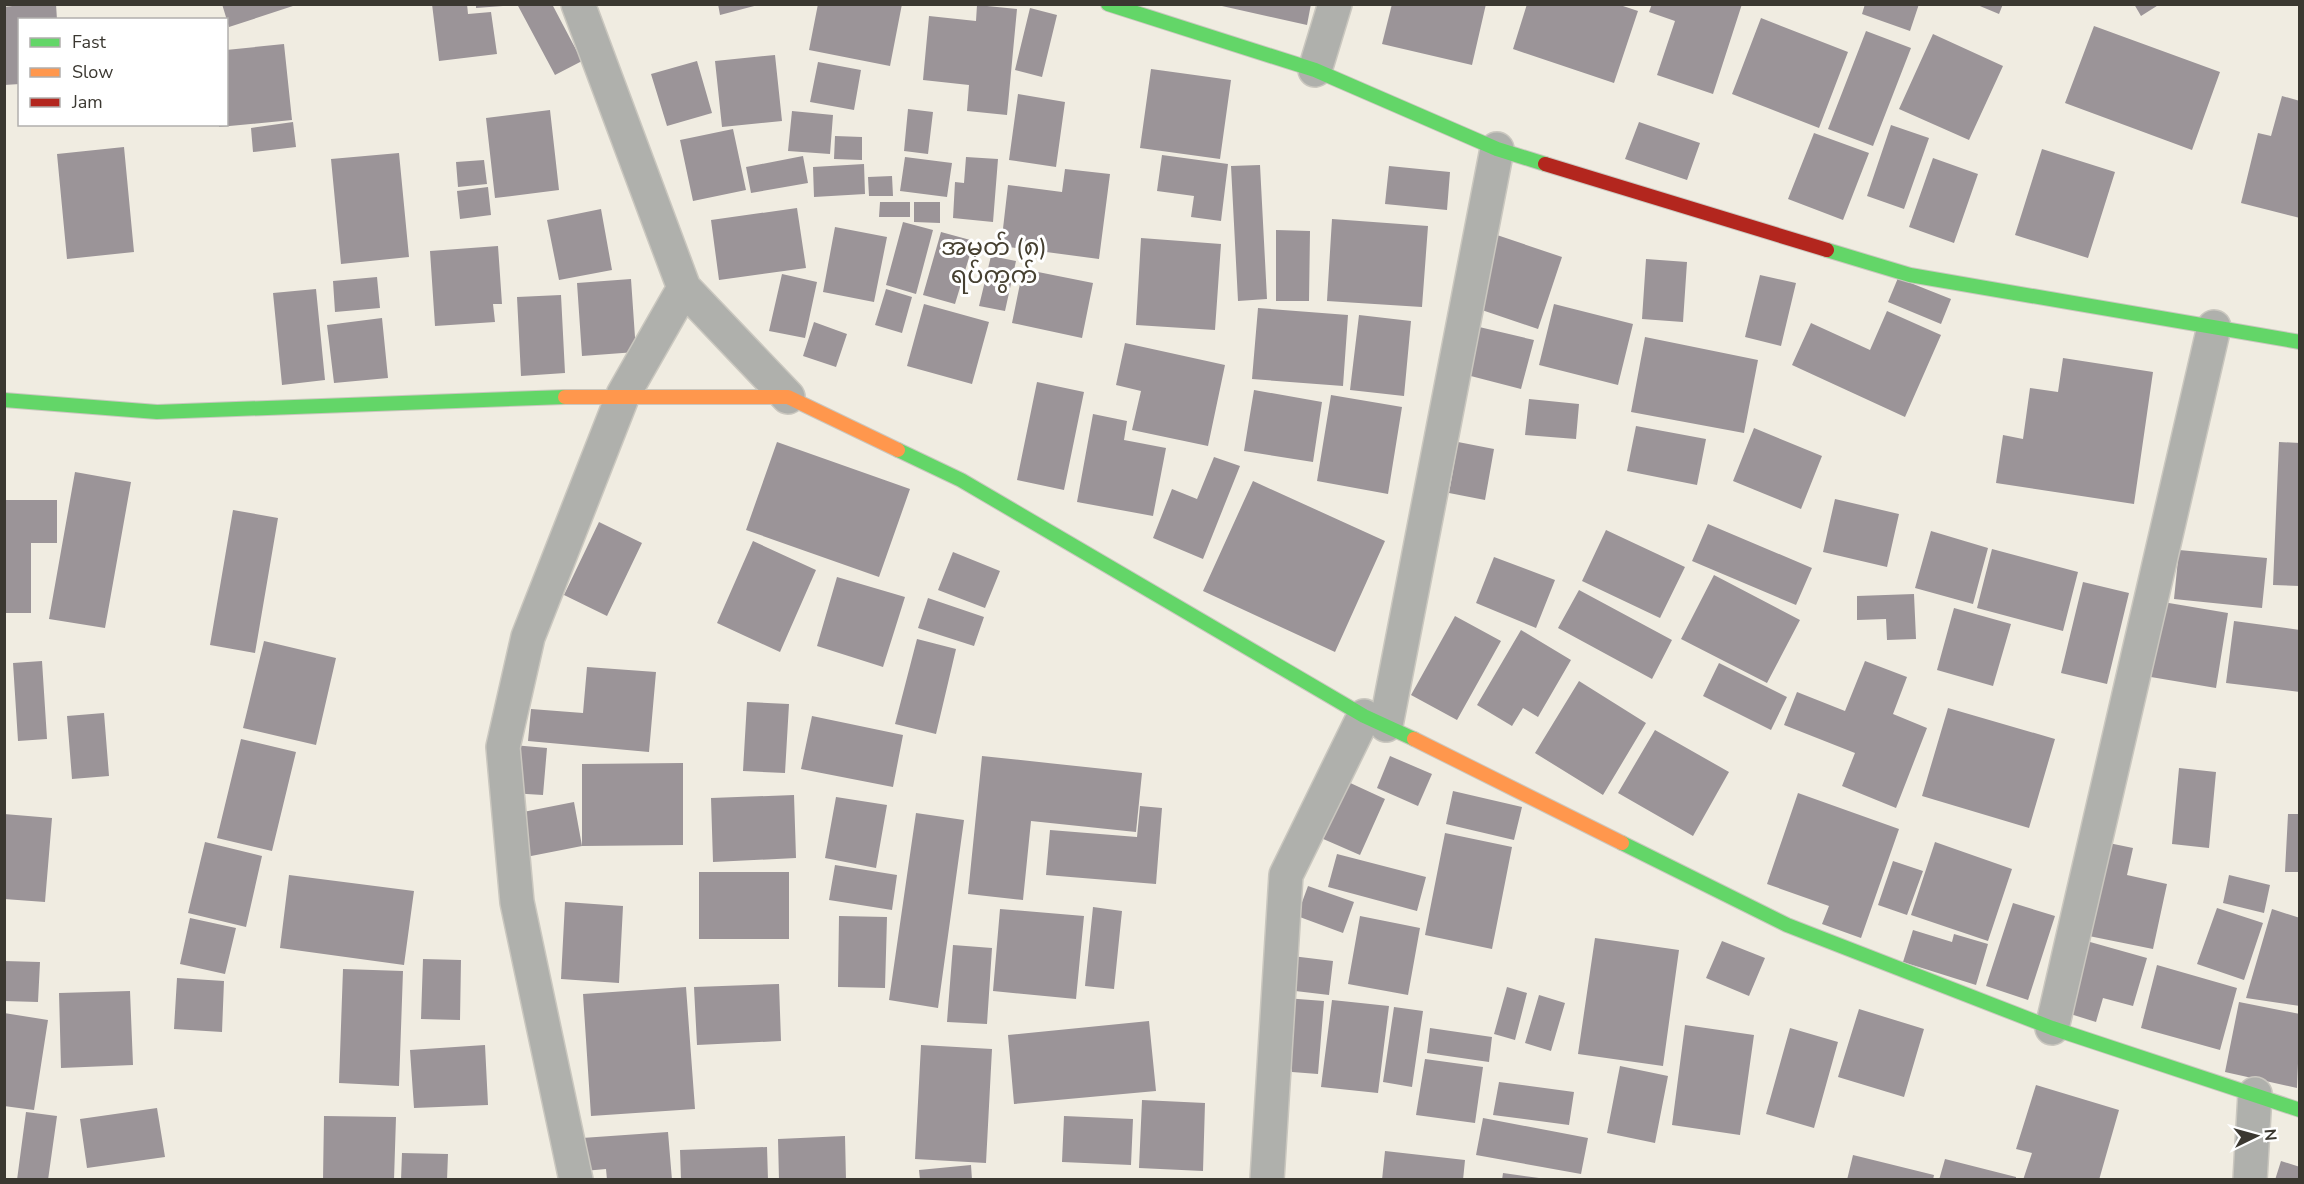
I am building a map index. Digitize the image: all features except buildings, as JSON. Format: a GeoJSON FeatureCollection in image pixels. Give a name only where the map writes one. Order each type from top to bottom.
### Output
{"type":"FeatureCollection","features":[{"type":"Feature","properties":{"kind":"street"},"geometry":{"type":"LineString","coordinates":[[578,4],[684,288],[789,397],[961,480],[1375,720],[1787,925],[2052,1028],[2300,1110]]}},
{"type":"Feature","properties":{"kind":"street"},"geometry":{"type":"LineString","coordinates":[[1108,4],[1315,69],[1497,149],[1910,275],[2300,342]]}},
{"type":"Feature","properties":{"kind":"street"},"geometry":{"type":"LineString","coordinates":[[1315,69],[1335,4]]}},
{"type":"Feature","properties":{"kind":"street"},"geometry":{"type":"LineString","coordinates":[[1267,1179],[1286,875],[1375,720],[1497,149]]}},
{"type":"Feature","properties":{"kind":"street"},"geometry":{"type":"LineString","coordinates":[[576,1179],[517,902],[503,747],[528,637],[623,395],[684,288]]}},
{"type":"Feature","properties":{"kind":"street"},"geometry":{"type":"LineString","coordinates":[[2052,1028],[2214,327]]}},
{"type":"Feature","properties":{"kind":"street"},"geometry":{"type":"LineString","coordinates":[[4,400],[157,412],[623,395],[789,397]]}},
{"type":"Feature","properties":{"kind":"street"},"geometry":{"type":"LineString","coordinates":[[2250,1179],[2254,1094]]}},
{"type":"Feature","properties":{"kind":"traffic: fast"},"geometry":{"type":"LineString","coordinates":[[1108,4],[1315,70],[1497,149],[1545,164]]}},
{"type":"Feature","properties":{"kind":"traffic: fast"},"geometry":{"type":"LineString","coordinates":[[1827,250],[1910,275],[2300,342]]}},
{"type":"Feature","properties":{"kind":"traffic: fast"},"geometry":{"type":"LineString","coordinates":[[4,400],[157,412],[565,397]]}},
{"type":"Feature","properties":{"kind":"traffic: fast"},"geometry":{"type":"LineString","coordinates":[[898,450],[961,480],[1364,716],[1414,739]]}},
{"type":"Feature","properties":{"kind":"traffic: fast"},"geometry":{"type":"LineString","coordinates":[[1622,843],[1787,925],[2052,1028],[2300,1110]]}},
{"type":"Feature","properties":{"kind":"traffic: slow"},"geometry":{"type":"LineString","coordinates":[[565,397],[788,397],[898,450]]}},
{"type":"Feature","properties":{"kind":"traffic: slow"},"geometry":{"type":"LineString","coordinates":[[1414,739],[1622,843]]}},
{"type":"Feature","properties":{"kind":"traffic: jam"},"geometry":{"type":"LineString","coordinates":[[1545,164],[1827,250]]}},
{"type":"Feature","properties":{"kind":"district","name":"အမှတ် (၈) ရပ်ကွက်"},"geometry":{"type":"Point","coordinates":[994,261]}}]}
